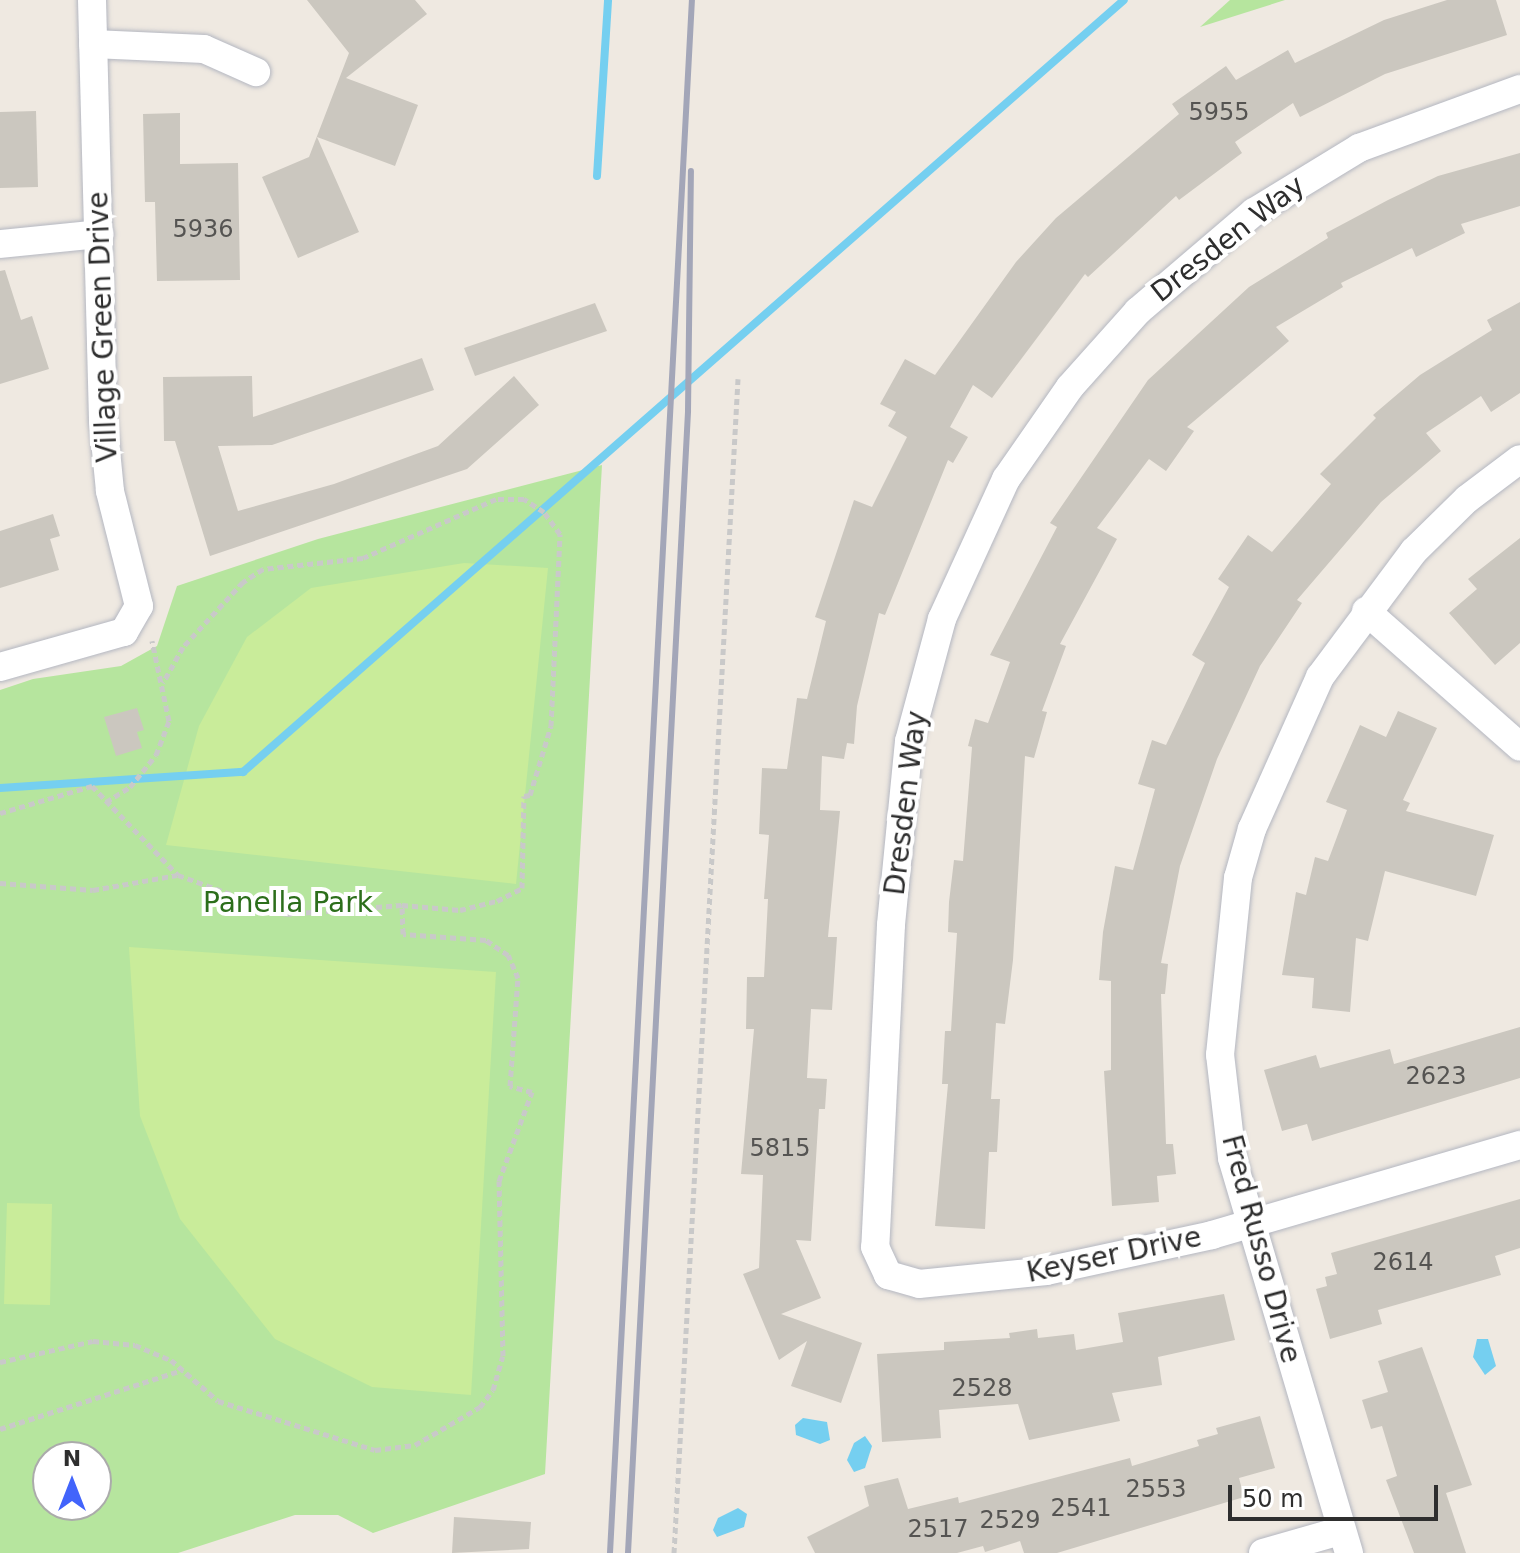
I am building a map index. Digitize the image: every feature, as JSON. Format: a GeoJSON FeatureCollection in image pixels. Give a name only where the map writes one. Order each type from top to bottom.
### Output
{"type":"FeatureCollection","features":[{"type":"Feature","properties":{"kind":"street","name":"Village Green Drive"},"geometry":{"type":"LineString","coordinates":[[0,667],[111,637],[134,621],[139,606],[110,491],[92,0]]}},
{"type":"Feature","properties":{"kind":"street"},"geometry":{"type":"LineString","coordinates":[[93,44],[204,49],[256,72]]}},
{"type":"Feature","properties":{"kind":"street","name":"Dresden Way"},"geometry":{"type":"LineString","coordinates":[[888,1275],[875,1247],[874,1216],[891,925],[909,741],[942,619],[1006,479],[1070,387],[1138,311],[1254,212],[1359,148],[1520,89]]}},
{"type":"Feature","properties":{"kind":"street"},"geometry":{"type":"LineString","coordinates":[[0,244],[100,234]]}},
{"type":"Feature","properties":{"kind":"street","name":"Fred Russo Drive"},"geometry":{"type":"LineString","coordinates":[[1345,1542],[1232,1158],[1220,1055],[1238,878],[1252,829],[1320,677],[1366,611],[1414,551],[1467,499],[1520,459]]}},
{"type":"Feature","properties":{"kind":"street"},"geometry":{"type":"LineString","coordinates":[[1366,611],[1520,747]]}},
{"type":"Feature","properties":{"kind":"street","name":"Keyser Drive"},"geometry":{"type":"LineString","coordinates":[[888,1275],[919,1284],[948,1285],[1046,1271],[1252,1223],[1520,1145]]}},
{"type":"Feature","properties":{"kind":"street"},"geometry":{"type":"LineString","coordinates":[[1263,1553],[1345,1542]]}},
{"type":"Feature","properties":{"kind":"path"},"geometry":{"type":"LineString","coordinates":[[674,1553],[738,379]]}},
{"type":"Feature","properties":{"kind":"path"},"geometry":{"type":"LineString","coordinates":[[0,813],[92,786],[178,875],[286,914],[402,905],[460,910],[497,901],[522,888],[524,796],[530,795],[554,700],[553,609],[561,555],[560,534],[544,512],[524,499],[496,499],[363,558],[263,569],[243,582],[183,647],[163,683]]}},
{"type":"Feature","properties":{"kind":"path"},"geometry":{"type":"LineString","coordinates":[[106,802],[130,787],[156,755],[169,721],[152,641]]}},
{"type":"Feature","properties":{"kind":"path"},"geometry":{"type":"LineString","coordinates":[[0,883],[93,890],[178,875]]}},
{"type":"Feature","properties":{"kind":"path"},"geometry":{"type":"LineString","coordinates":[[0,1362],[77,1343],[123,1342],[154,1351],[183,1370],[218,1401],[375,1450],[415,1445],[439,1434],[480,1407],[493,1390],[505,1326],[499,1181],[532,1092],[510,1086],[518,978],[508,955],[486,940],[400,932],[402,905]]}},
{"type":"Feature","properties":{"kind":"path"},"geometry":{"type":"LineString","coordinates":[[0,1429],[183,1370]]}},
{"type":"Feature","properties":{"kind":"green space"},"geometry":{"type":"Polygon","coordinates":[[[1230,0],[1285,0],[1200,27],[1230,0]]]}},
{"type":"Feature","properties":{"kind":"green space","name":"Panella Park"},"geometry":{"type":"Polygon","coordinates":[[[602,465],[545,1474],[373,1533],[338,1515],[295,1515],[178,1553],[0,1553],[0,690],[33,679],[121,666],[157,646],[177,586],[318,539],[602,465]]]}},
{"type":"Feature","properties":{"kind":"green space"},"geometry":{"type":"Polygon","coordinates":[[[464,563],[548,568],[516,884],[166,845],[199,726],[247,637],[311,588],[464,563]]]}},
{"type":"Feature","properties":{"kind":"green space"},"geometry":{"type":"Polygon","coordinates":[[[129,947],[496,972],[471,1395],[372,1387],[275,1339],[180,1219],[140,1116],[129,947]]]}},
{"type":"Feature","properties":{"kind":"green space"},"geometry":{"type":"Polygon","coordinates":[[[7,1203],[52,1204],[50,1305],[4,1304],[7,1203]]]}},
{"type":"Feature","properties":{"kind":"water"},"geometry":{"type":"Polygon","coordinates":[[[1477,1339],[1488,1339],[1496,1366],[1485,1375],[1473,1357],[1477,1339]]]}},
{"type":"Feature","properties":{"kind":"water"},"geometry":{"type":"Polygon","coordinates":[[[803,1418],[827,1422],[830,1440],[820,1444],[796,1435],[795,1425],[803,1418]]]}},
{"type":"Feature","properties":{"kind":"water"},"geometry":{"type":"Polygon","coordinates":[[[865,1436],[872,1446],[865,1468],[854,1472],[847,1460],[854,1443],[865,1436]]]}},
{"type":"Feature","properties":{"kind":"water"},"geometry":{"type":"Polygon","coordinates":[[[738,1508],[747,1514],[744,1527],[717,1537],[713,1530],[718,1518],[738,1508]]]}},
{"type":"Feature","properties":{"kind":"building"},"geometry":{"type":"Polygon","coordinates":[[[307,0],[415,0],[427,14],[346,78],[418,105],[395,166],[317,137],[359,232],[298,258],[262,177],[309,157],[349,53],[307,0]]]}},
{"type":"Feature","properties":{"kind":"building"},"geometry":{"type":"Polygon","coordinates":[[[1447,0],[1496,0],[1507,35],[1385,74],[1300,117],[1293,103],[1235,142],[1242,153],[1179,200],[1176,196],[1088,277],[1085,274],[992,398],[973,385],[950,427],[968,437],[953,463],[948,460],[885,615],[879,613],[857,706],[854,744],[847,743],[844,759],[822,756],[820,810],[840,811],[828,937],[837,937],[832,1010],[811,1009],[807,1078],[827,1079],[825,1109],[819,1109],[811,1241],[796,1240],[821,1298],[781,1314],[862,1343],[841,1403],[791,1386],[807,1341],[779,1360],[743,1274],[759,1268],[763,1175],[741,1174],[754,1029],[746,1029],[747,977],[764,977],[768,899],[764,899],[769,835],[759,834],[762,768],[787,769],[797,698],[807,699],[826,621],[815,617],[854,500],[872,507],[907,437],[888,426],[896,412],[880,404],[905,359],[935,375],[1016,262],[1056,218],[1179,114],[1172,104],[1226,66],[1236,80],[1288,50],[1295,63],[1384,20],[1447,0]]]}},
{"type":"Feature","properties":{"kind":"building"},"geometry":{"type":"Polygon","coordinates":[[[36,111],[38,187],[0,188],[0,112],[36,111]]]}},
{"type":"Feature","properties":{"kind":"building"},"geometry":{"type":"Polygon","coordinates":[[[180,113],[180,164],[238,163],[240,280],[157,281],[155,202],[145,202],[143,114],[180,113]]]}},
{"type":"Feature","properties":{"kind":"building"},"geometry":{"type":"Polygon","coordinates":[[[1520,153],[1520,206],[1461,224],[1465,233],[1416,257],[1412,248],[1341,283],[1343,287],[1276,327],[1289,341],[1187,427],[1194,431],[1166,471],[1149,459],[1097,528],[1117,539],[1060,644],[1066,646],[1042,711],[1047,712],[1034,758],[1025,756],[1013,960],[1005,1024],[996,1023],[991,1099],[1000,1099],[997,1152],[989,1152],[985,1229],[935,1226],[948,1084],[942,1084],[945,1031],[951,1031],[957,933],[948,932],[949,902],[954,860],[963,861],[972,747],[968,746],[975,719],[988,723],[1010,662],[990,655],[1057,527],[1050,523],[1148,380],[1249,287],[1328,238],[1326,233],[1388,200],[1438,176],[1520,153]]]}},
{"type":"Feature","properties":{"kind":"building"},"geometry":{"type":"Polygon","coordinates":[[[5,270],[21,320],[32,316],[49,369],[0,384],[0,271],[5,270]]]}},
{"type":"Feature","properties":{"kind":"building"},"geometry":{"type":"Polygon","coordinates":[[[1520,302],[1520,393],[1491,412],[1481,396],[1426,433],[1441,451],[1381,502],[1297,600],[1302,603],[1260,666],[1217,759],[1180,866],[1161,963],[1168,964],[1165,994],[1161,994],[1166,1144],[1173,1144],[1176,1174],[1157,1176],[1159,1202],[1112,1206],[1104,1071],[1111,1070],[1111,981],[1099,980],[1103,932],[1115,866],[1133,870],[1155,789],[1138,784],[1152,740],[1166,745],[1205,663],[1192,655],[1229,587],[1218,579],[1248,535],[1272,552],[1331,484],[1320,474],[1376,418],[1373,415],[1420,375],[1492,330],[1487,320],[1520,302]]]}},
{"type":"Feature","properties":{"kind":"building"},"geometry":{"type":"Polygon","coordinates":[[[595,303],[607,331],[475,376],[464,348],[595,303]]]}},
{"type":"Feature","properties":{"kind":"building"},"geometry":{"type":"Polygon","coordinates":[[[422,358],[434,390],[272,445],[218,446],[238,511],[334,484],[438,446],[514,376],[539,405],[467,469],[210,556],[175,441],[164,441],[163,377],[252,376],[253,417],[422,358]]]}},
{"type":"Feature","properties":{"kind":"building"},"geometry":{"type":"Polygon","coordinates":[[[53,514],[60,536],[50,539],[59,570],[0,588],[0,531],[53,514]]]}},
{"type":"Feature","properties":{"kind":"building"},"geometry":{"type":"Polygon","coordinates":[[[1520,538],[1520,643],[1495,665],[1449,613],[1477,589],[1468,579],[1520,538]]]}},
{"type":"Feature","properties":{"kind":"building"},"geometry":{"type":"Polygon","coordinates":[[[137,708],[144,730],[137,732],[142,748],[116,756],[104,717],[137,708]]]}},
{"type":"Feature","properties":{"kind":"building"},"geometry":{"type":"Polygon","coordinates":[[[1398,711],[1437,728],[1403,800],[1410,803],[1406,811],[1494,835],[1476,896],[1385,871],[1368,941],[1356,938],[1350,1012],[1312,1008],[1314,978],[1282,975],[1296,892],[1306,895],[1315,857],[1328,861],[1347,810],[1326,802],[1360,725],[1386,737],[1398,711]]]}},
{"type":"Feature","properties":{"kind":"building"},"geometry":{"type":"Polygon","coordinates":[[[1520,1027],[1520,1078],[1312,1141],[1307,1124],[1282,1131],[1264,1070],[1316,1055],[1320,1068],[1390,1049],[1394,1064],[1520,1027]]]}},
{"type":"Feature","properties":{"kind":"building"},"geometry":{"type":"Polygon","coordinates":[[[1520,1199],[1520,1248],[1495,1256],[1501,1275],[1378,1310],[1382,1324],[1330,1339],[1316,1289],[1327,1286],[1325,1277],[1337,1274],[1331,1253],[1520,1199]]]}},
{"type":"Feature","properties":{"kind":"building"},"geometry":{"type":"Polygon","coordinates":[[[1224,1294],[1235,1340],[1158,1357],[1162,1385],[1112,1393],[1120,1421],[1029,1440],[1018,1404],[939,1410],[941,1438],[882,1442],[877,1354],[944,1350],[944,1342],[1010,1338],[1009,1333],[1037,1329],[1038,1338],[1074,1334],[1076,1350],[1123,1342],[1118,1313],[1224,1294]]]}},
{"type":"Feature","properties":{"kind":"building"},"geometry":{"type":"Polygon","coordinates":[[[1422,1347],[1472,1485],[1446,1493],[1466,1553],[1414,1553],[1386,1480],[1397,1476],[1382,1426],[1371,1429],[1362,1400],[1388,1392],[1378,1361],[1422,1347]]]}},
{"type":"Feature","properties":{"kind":"building"},"geometry":{"type":"Polygon","coordinates":[[[1260,1416],[1275,1468],[1239,1478],[1244,1497],[1057,1553],[1024,1553],[1020,1541],[985,1552],[983,1546],[957,1553],[815,1553],[807,1537],[869,1506],[864,1486],[898,1478],[908,1509],[958,1497],[959,1503],[1130,1458],[1132,1466],[1199,1446],[1197,1440],[1218,1434],[1216,1428],[1260,1416]]]}},
{"type":"Feature","properties":{"kind":"building"},"geometry":{"type":"Polygon","coordinates":[[[454,1517],[531,1522],[529,1549],[452,1553],[454,1517]]]}},
{"type":"Feature","properties":{"kind":"waterway"},"geometry":{"type":"LineString","coordinates":[[597,176],[608,0]]}},
{"type":"Feature","properties":{"kind":"waterway"},"geometry":{"type":"LineString","coordinates":[[0,788],[243,772],[1124,0]]}},
{"type":"Feature","properties":{"kind":"railway"},"geometry":{"type":"LineString","coordinates":[[610,1553],[692,0]]}},
{"type":"Feature","properties":{"kind":"railway"},"geometry":{"type":"LineString","coordinates":[[628,1553],[688,411],[691,171]]}}]}
